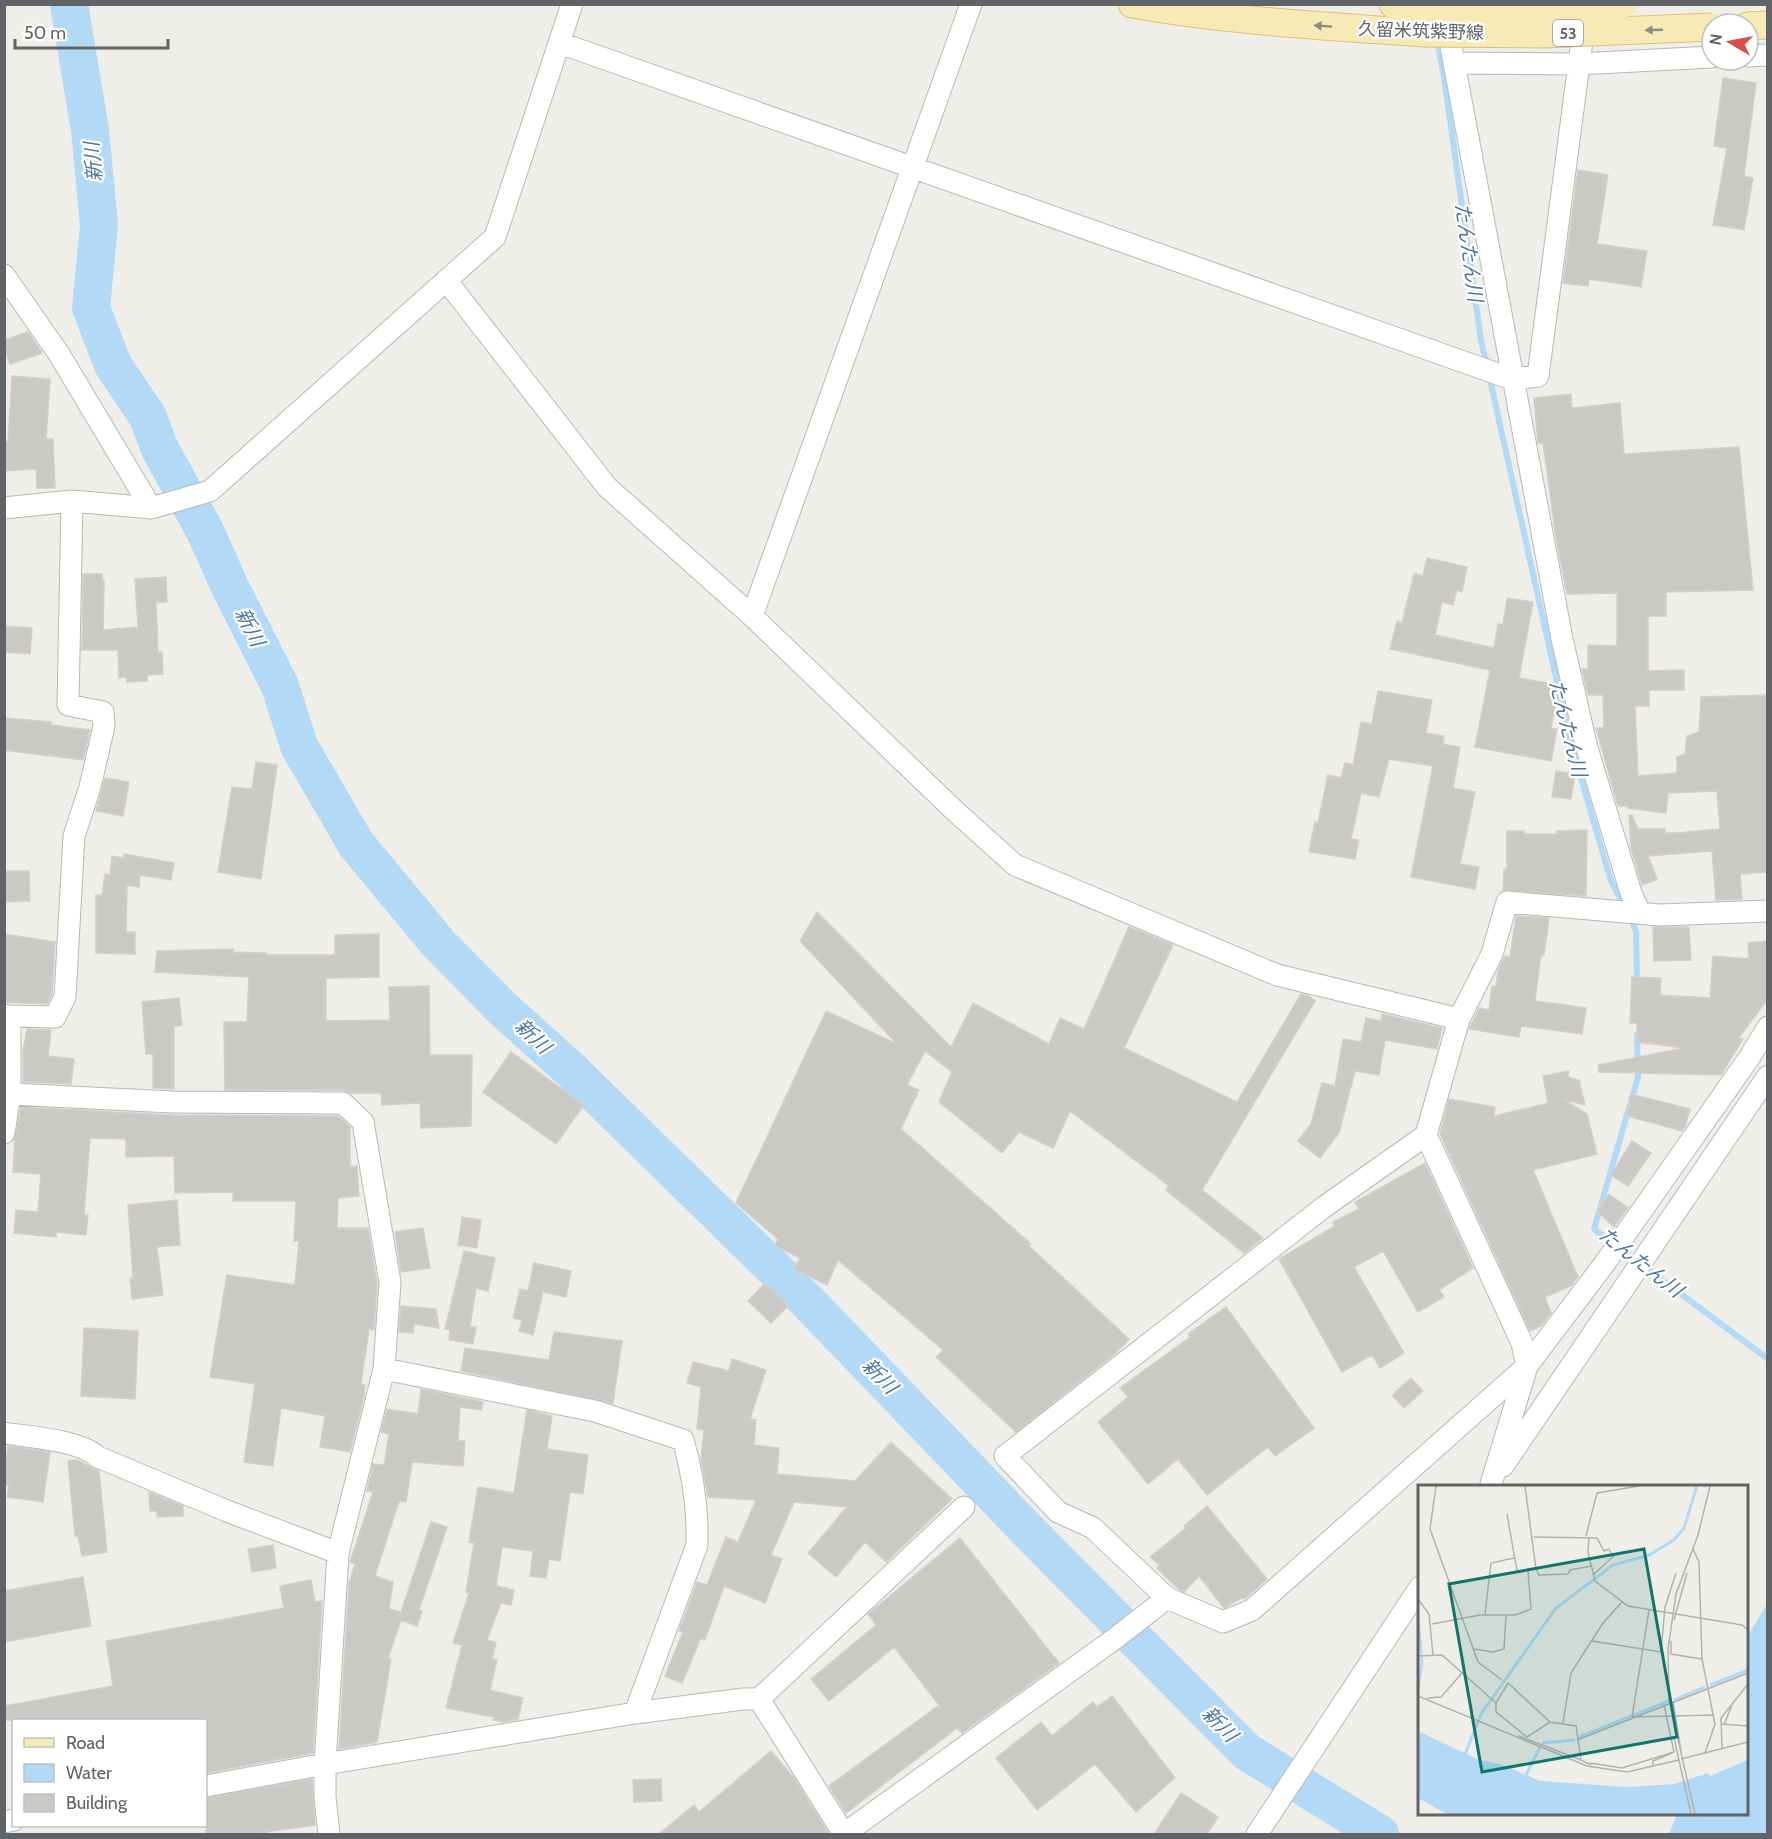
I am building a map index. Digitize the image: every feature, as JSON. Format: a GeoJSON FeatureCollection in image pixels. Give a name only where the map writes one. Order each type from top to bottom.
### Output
{"type":"FeatureCollection","features":[{"type":"Feature","properties":{"kind":"main road","name":"久留米筑紫野線"},"geometry":{"type":"LineString","coordinates":[[1132,4],[1161,10],[1288,23],[1424,33],[1543,34],[1700,27]]}},
{"type":"Feature","properties":{"kind":"main road","name":"久留米筑紫野線"},"geometry":{"type":"LineString","coordinates":[[1418,5],[1569,8],[1623,4]]}},
{"type":"Feature","properties":{"kind":"street"},"geometry":{"type":"LineString","coordinates":[[4,508],[72,501],[151,508],[210,491],[495,237],[572,4]]}},
{"type":"Feature","properties":{"kind":"street"},"geometry":{"type":"LineString","coordinates":[[752,616],[971,4]]}},
{"type":"Feature","properties":{"kind":"street"},"geometry":{"type":"LineString","coordinates":[[560,43],[1512,379],[1538,376],[1587,4]]}},
{"type":"Feature","properties":{"kind":"street"},"geometry":{"type":"LineString","coordinates":[[1418,5],[1454,63],[1562,639],[1587,748],[1631,893],[1640,913]]}},
{"type":"Feature","properties":{"kind":"street"},"geometry":{"type":"LineString","coordinates":[[1454,63],[1578,64],[1700,58]]}},
{"type":"Feature","properties":{"kind":"street"},"geometry":{"type":"LineString","coordinates":[[4,275],[11,295],[59,354],[151,508]]}},
{"type":"Feature","properties":{"kind":"street"},"geometry":{"type":"LineString","coordinates":[[446,280],[607,487],[752,616],[955,812],[1015,865],[1277,975],[1459,1019]]}},
{"type":"Feature","properties":{"kind":"street"},"geometry":{"type":"LineString","coordinates":[[4,1133],[10,1094],[7,1016],[55,1017],[65,997],[74,836],[90,787],[105,726],[103,712],[68,705],[72,501]]}},
{"type":"Feature","properties":{"kind":"street"},"geometry":{"type":"LineString","coordinates":[[1767,911],[1660,915],[1507,902],[1492,954],[1459,1019],[1426,1135],[1324,1206],[1005,1456],[1058,1512],[1093,1528],[1167,1599],[1223,1622],[1252,1610],[1527,1366],[1617,1246],[1749,1058],[1767,1027]]}},
{"type":"Feature","properties":{"kind":"street"},"geometry":{"type":"LineString","coordinates":[[1490,1485],[1767,1076]]}},
{"type":"Feature","properties":{"kind":"street"},"geometry":{"type":"LineString","coordinates":[[10,1094],[172,1102],[343,1103],[363,1122],[390,1282],[384,1369],[338,1553],[325,1764],[325,1797],[329,1834]]}},
{"type":"Feature","properties":{"kind":"street"},"geometry":{"type":"LineString","coordinates":[[1426,1135],[1522,1343],[1527,1366],[1490,1485]]}},
{"type":"Feature","properties":{"kind":"street"},"geometry":{"type":"LineString","coordinates":[[384,1369],[595,1411],[683,1440],[694,1489],[697,1545],[635,1713]]}},
{"type":"Feature","properties":{"kind":"street"},"geometry":{"type":"LineString","coordinates":[[4,1433],[56,1440],[92,1452],[98,1458],[227,1511],[338,1553]]}},
{"type":"Feature","properties":{"kind":"street"},"geometry":{"type":"LineString","coordinates":[[207,1786],[635,1713],[759,1699],[964,1507]]}},
{"type":"Feature","properties":{"kind":"street"},"geometry":{"type":"LineString","coordinates":[[1257,1834],[1418,1589]]}},
{"type":"Feature","properties":{"kind":"street"},"geometry":{"type":"LineString","coordinates":[[759,1699],[844,1834],[1167,1599]]}},
{"type":"Feature","properties":{"kind":"water"},"geometry":{"type":"Polygon","coordinates":[[[1767,1604],[1767,1834],[1669,1834],[1677,1815],[1748,1815],[1748,1635],[1767,1604]]]}},
{"type":"Feature","properties":{"kind":"building"},"geometry":{"type":"Polygon","coordinates":[[[1723,78],[1756,83],[1744,176],[1753,178],[1744,230],[1713,225],[1727,148],[1714,146],[1723,78]]]}},
{"type":"Feature","properties":{"kind":"building"},"geometry":{"type":"Polygon","coordinates":[[[1578,170],[1608,175],[1597,244],[1647,251],[1641,287],[1589,279],[1588,286],[1563,283],[1578,170]]]}},
{"type":"Feature","properties":{"kind":"building"},"geometry":{"type":"Polygon","coordinates":[[[28,332],[42,353],[10,364],[4,348],[4,340],[28,332]]]}},
{"type":"Feature","properties":{"kind":"building"},"geometry":{"type":"Polygon","coordinates":[[[12,376],[50,379],[46,439],[53,439],[55,488],[37,488],[36,469],[4,471],[4,442],[8,442],[12,376]]]}},
{"type":"Feature","properties":{"kind":"building"},"geometry":{"type":"Polygon","coordinates":[[[1571,394],[1572,408],[1620,403],[1624,454],[1739,447],[1753,590],[1666,592],[1666,616],[1648,616],[1648,671],[1684,670],[1684,690],[1649,690],[1649,706],[1635,706],[1638,776],[1677,773],[1677,757],[1685,754],[1687,736],[1699,732],[1701,697],[1767,695],[1767,872],[1740,874],[1742,899],[1716,900],[1712,851],[1648,856],[1657,879],[1642,885],[1631,848],[1629,815],[1632,815],[1638,829],[1665,829],[1665,833],[1676,833],[1720,829],[1717,791],[1668,793],[1666,813],[1618,806],[1596,728],[1604,728],[1603,695],[1588,695],[1582,669],[1588,669],[1588,645],[1617,646],[1617,593],[1567,594],[1556,538],[1543,443],[1538,443],[1534,398],[1571,394]]]}},
{"type":"Feature","properties":{"kind":"building"},"geometry":{"type":"Polygon","coordinates":[[[1427,558],[1467,567],[1462,592],[1457,590],[1453,605],[1442,602],[1435,635],[1494,648],[1498,624],[1503,625],[1507,598],[1533,602],[1519,678],[1559,685],[1551,728],[1557,729],[1551,761],[1475,747],[1490,670],[1390,649],[1397,621],[1402,623],[1414,574],[1423,576],[1427,558]]]}},
{"type":"Feature","properties":{"kind":"building"},"geometry":{"type":"Polygon","coordinates":[[[83,574],[102,574],[102,581],[104,580],[103,630],[138,627],[135,579],[166,577],[167,602],[156,602],[158,652],[162,652],[163,674],[147,675],[147,681],[127,682],[126,677],[119,678],[118,650],[82,650],[83,574]]]}},
{"type":"Feature","properties":{"kind":"building"},"geometry":{"type":"Polygon","coordinates":[[[4,626],[32,628],[30,654],[4,652],[4,626]]]}},
{"type":"Feature","properties":{"kind":"building"},"geometry":{"type":"Polygon","coordinates":[[[1378,691],[1432,700],[1426,733],[1444,736],[1443,744],[1460,747],[1453,788],[1475,792],[1460,864],[1479,867],[1475,889],[1411,877],[1433,766],[1389,759],[1379,797],[1361,793],[1351,839],[1359,840],[1355,859],[1309,852],[1328,775],[1341,778],[1345,763],[1353,765],[1361,722],[1372,724],[1378,691]]]}},
{"type":"Feature","properties":{"kind":"building"},"geometry":{"type":"Polygon","coordinates":[[[4,718],[51,722],[51,725],[90,730],[83,760],[4,750],[4,718]]]}},
{"type":"Feature","properties":{"kind":"building"},"geometry":{"type":"Polygon","coordinates":[[[256,762],[277,765],[261,879],[218,872],[232,787],[252,789],[256,762]]]}},
{"type":"Feature","properties":{"kind":"building"},"geometry":{"type":"Polygon","coordinates":[[[1556,771],[1575,774],[1571,799],[1552,797],[1556,771]]]}},
{"type":"Feature","properties":{"kind":"building"},"geometry":{"type":"Polygon","coordinates":[[[105,778],[129,782],[123,816],[96,811],[105,778]]]}},
{"type":"Feature","properties":{"kind":"building"},"geometry":{"type":"Polygon","coordinates":[[[1587,830],[1586,896],[1503,890],[1504,869],[1507,869],[1507,831],[1524,831],[1524,834],[1557,834],[1557,831],[1587,830]]]}},
{"type":"Feature","properties":{"kind":"building"},"geometry":{"type":"Polygon","coordinates":[[[124,854],[174,863],[171,880],[140,875],[139,887],[127,885],[126,932],[135,932],[135,954],[96,953],[96,895],[102,895],[105,874],[110,875],[112,856],[124,858],[124,854]]]}},
{"type":"Feature","properties":{"kind":"building"},"geometry":{"type":"Polygon","coordinates":[[[4,871],[29,871],[30,901],[4,902],[4,871]]]}},
{"type":"Feature","properties":{"kind":"building"},"geometry":{"type":"Polygon","coordinates":[[[817,912],[951,1047],[973,1003],[1049,1044],[1060,1018],[1084,1029],[1129,927],[1173,945],[1124,1048],[1237,1102],[1301,994],[1315,1001],[1202,1190],[1263,1238],[1244,1253],[1166,1190],[1169,1186],[1070,1111],[1053,1148],[1019,1132],[1002,1153],[939,1102],[952,1072],[925,1051],[907,1085],[919,1090],[901,1129],[1031,1244],[1029,1246],[1129,1339],[1116,1353],[1016,1432],[936,1357],[943,1350],[838,1260],[827,1285],[794,1269],[800,1258],[775,1246],[778,1239],[736,1203],[826,1011],[897,1044],[800,941],[817,912]]]}},
{"type":"Feature","properties":{"kind":"building"},"geometry":{"type":"Polygon","coordinates":[[[1516,916],[1549,918],[1535,1001],[1586,1008],[1582,1034],[1521,1026],[1519,1037],[1469,1029],[1479,1008],[1489,1010],[1492,986],[1496,987],[1498,970],[1505,956],[1510,957],[1516,916]]]}},
{"type":"Feature","properties":{"kind":"building"},"geometry":{"type":"Polygon","coordinates":[[[1653,927],[1689,927],[1691,960],[1654,961],[1653,927]]]}},
{"type":"Feature","properties":{"kind":"building"},"geometry":{"type":"Polygon","coordinates":[[[4,934],[55,942],[52,994],[47,1004],[4,1002],[4,934]]]}},
{"type":"Feature","properties":{"kind":"building"},"geometry":{"type":"Polygon","coordinates":[[[379,934],[379,977],[326,978],[326,1021],[390,1020],[389,987],[429,986],[430,1055],[472,1055],[471,1126],[421,1128],[420,1103],[382,1105],[381,1093],[350,1093],[343,1090],[225,1090],[224,1022],[247,1022],[249,977],[155,972],[157,951],[233,949],[233,952],[266,953],[266,955],[335,955],[335,935],[379,934]]]}},
{"type":"Feature","properties":{"kind":"building"},"geometry":{"type":"Polygon","coordinates":[[[1767,941],[1767,1000],[1738,1039],[1743,1039],[1721,1075],[1599,1072],[1598,1065],[1684,1048],[1637,1042],[1637,1023],[1630,1023],[1632,977],[1661,978],[1660,995],[1710,998],[1713,956],[1749,959],[1748,943],[1767,941]]]}},
{"type":"Feature","properties":{"kind":"building"},"geometry":{"type":"Polygon","coordinates":[[[179,998],[182,1025],[174,1026],[174,1089],[153,1088],[153,1054],[146,1054],[142,1002],[179,998]]]}},
{"type":"Feature","properties":{"kind":"building"},"geometry":{"type":"Polygon","coordinates":[[[1382,1014],[1442,1028],[1437,1049],[1385,1040],[1379,1075],[1355,1071],[1339,1133],[1320,1158],[1298,1141],[1311,1124],[1322,1083],[1335,1086],[1343,1039],[1361,1042],[1366,1018],[1381,1021],[1382,1014]]]}},
{"type":"Feature","properties":{"kind":"building"},"geometry":{"type":"Polygon","coordinates":[[[27,1029],[51,1030],[48,1056],[74,1059],[71,1084],[23,1082],[23,1052],[27,1029]]]}},
{"type":"Feature","properties":{"kind":"building"},"geometry":{"type":"Polygon","coordinates":[[[511,1052],[584,1105],[556,1144],[483,1092],[511,1052]]]}},
{"type":"Feature","properties":{"kind":"building"},"geometry":{"type":"Polygon","coordinates":[[[1569,1071],[1568,1077],[1579,1080],[1585,1105],[1563,1099],[1587,1114],[1597,1154],[1533,1170],[1578,1277],[1571,1286],[1545,1297],[1551,1313],[1541,1326],[1530,1331],[1440,1134],[1449,1099],[1495,1107],[1494,1116],[1548,1103],[1543,1076],[1569,1071]]]}},
{"type":"Feature","properties":{"kind":"building"},"geometry":{"type":"Polygon","coordinates":[[[1631,1094],[1690,1109],[1685,1127],[1682,1131],[1627,1116],[1631,1094]]]}},
{"type":"Feature","properties":{"kind":"building"},"geometry":{"type":"Polygon","coordinates":[[[21,1107],[172,1115],[338,1116],[350,1127],[350,1167],[357,1166],[359,1196],[338,1198],[337,1228],[368,1228],[377,1283],[374,1330],[369,1329],[361,1384],[365,1385],[364,1396],[350,1452],[320,1447],[325,1416],[281,1408],[273,1466],[244,1462],[255,1384],[210,1377],[227,1275],[295,1285],[299,1241],[294,1241],[296,1201],[233,1201],[233,1192],[175,1193],[174,1156],[126,1157],[126,1139],[90,1138],[84,1215],[88,1215],[86,1235],[56,1232],[56,1237],[14,1233],[16,1210],[38,1212],[41,1174],[13,1172],[15,1138],[21,1107]]]}},
{"type":"Feature","properties":{"kind":"building"},"geometry":{"type":"Polygon","coordinates":[[[1632,1141],[1651,1153],[1628,1186],[1611,1175],[1632,1141]]]}},
{"type":"Feature","properties":{"kind":"building"},"geometry":{"type":"Polygon","coordinates":[[[1425,1163],[1473,1268],[1439,1290],[1444,1297],[1418,1312],[1383,1251],[1354,1267],[1404,1353],[1380,1368],[1372,1355],[1342,1372],[1279,1259],[1335,1226],[1333,1222],[1359,1209],[1355,1202],[1425,1163]]]}},
{"type":"Feature","properties":{"kind":"building"},"geometry":{"type":"Polygon","coordinates":[[[1609,1194],[1628,1208],[1614,1227],[1597,1211],[1609,1194]]]}},
{"type":"Feature","properties":{"kind":"building"},"geometry":{"type":"Polygon","coordinates":[[[177,1200],[180,1245],[157,1247],[163,1295],[132,1299],[130,1278],[133,1278],[128,1205],[177,1200]]]}},
{"type":"Feature","properties":{"kind":"building"},"geometry":{"type":"Polygon","coordinates":[[[462,1217],[481,1220],[477,1248],[458,1245],[462,1217]]]}},
{"type":"Feature","properties":{"kind":"building"},"geometry":{"type":"Polygon","coordinates":[[[423,1228],[430,1268],[401,1272],[395,1232],[423,1228]]]}},
{"type":"Feature","properties":{"kind":"building"},"geometry":{"type":"Polygon","coordinates":[[[464,1251],[495,1258],[488,1291],[476,1288],[470,1327],[476,1327],[473,1344],[449,1340],[450,1330],[445,1329],[464,1251]]]}},
{"type":"Feature","properties":{"kind":"building"},"geometry":{"type":"Polygon","coordinates":[[[534,1263],[571,1271],[566,1297],[543,1292],[533,1335],[519,1331],[522,1320],[513,1318],[520,1289],[528,1291],[534,1263]]]}},
{"type":"Feature","properties":{"kind":"building"},"geometry":{"type":"Polygon","coordinates":[[[765,1283],[788,1306],[771,1323],[748,1301],[765,1283]]]}},
{"type":"Feature","properties":{"kind":"building"},"geometry":{"type":"Polygon","coordinates":[[[401,1306],[436,1309],[439,1328],[414,1324],[413,1333],[399,1332],[401,1306]]]}},
{"type":"Feature","properties":{"kind":"building"},"geometry":{"type":"Polygon","coordinates":[[[1226,1307],[1314,1428],[1275,1456],[1268,1447],[1207,1495],[1178,1459],[1148,1484],[1098,1422],[1128,1397],[1120,1388],[1190,1337],[1188,1334],[1226,1307]]]}},
{"type":"Feature","properties":{"kind":"building"},"geometry":{"type":"Polygon","coordinates":[[[84,1328],[138,1331],[135,1399],[81,1396],[84,1328]]]}},
{"type":"Feature","properties":{"kind":"building"},"geometry":{"type":"Polygon","coordinates":[[[554,1332],[622,1341],[613,1403],[461,1371],[465,1348],[549,1360],[554,1332]]]}},
{"type":"Feature","properties":{"kind":"building"},"geometry":{"type":"Polygon","coordinates":[[[732,1359],[766,1370],[750,1419],[756,1420],[754,1445],[779,1448],[777,1474],[855,1481],[891,1442],[952,1499],[886,1562],[865,1542],[836,1577],[808,1553],[847,1507],[794,1502],[771,1555],[782,1559],[765,1603],[724,1586],[705,1640],[701,1638],[682,1683],[665,1676],[683,1632],[679,1631],[697,1582],[707,1585],[726,1537],[738,1542],[756,1500],[708,1497],[701,1459],[704,1430],[697,1429],[701,1387],[687,1383],[693,1362],[729,1371],[732,1359]]]}},
{"type":"Feature","properties":{"kind":"building"},"geometry":{"type":"Polygon","coordinates":[[[1411,1378],[1423,1391],[1404,1408],[1392,1395],[1411,1378]]]}},
{"type":"Feature","properties":{"kind":"building"},"geometry":{"type":"Polygon","coordinates":[[[421,1389],[483,1402],[481,1410],[460,1407],[458,1441],[465,1441],[463,1466],[412,1462],[406,1502],[399,1501],[375,1576],[393,1582],[389,1609],[401,1612],[431,1522],[447,1527],[419,1610],[422,1611],[417,1626],[401,1620],[388,1658],[391,1659],[377,1742],[339,1749],[349,1583],[355,1564],[350,1562],[373,1492],[367,1491],[373,1464],[384,1465],[389,1434],[381,1432],[387,1409],[418,1414],[421,1389]]]}},
{"type":"Feature","properties":{"kind":"building"},"geometry":{"type":"Polygon","coordinates":[[[527,1410],[552,1416],[547,1449],[588,1455],[583,1494],[570,1492],[560,1561],[549,1559],[546,1578],[530,1576],[533,1551],[502,1547],[496,1586],[514,1590],[511,1605],[501,1603],[487,1640],[496,1642],[492,1659],[497,1660],[490,1690],[523,1698],[518,1719],[502,1722],[493,1720],[494,1717],[446,1708],[462,1645],[453,1643],[469,1593],[466,1592],[474,1543],[469,1542],[478,1487],[514,1493],[527,1410]]]}},
{"type":"Feature","properties":{"kind":"building"},"geometry":{"type":"Polygon","coordinates":[[[8,1446],[50,1452],[43,1502],[7,1497],[9,1485],[4,1485],[4,1468],[8,1446]]]}},
{"type":"Feature","properties":{"kind":"building"},"geometry":{"type":"Polygon","coordinates":[[[77,1460],[99,1471],[107,1552],[82,1556],[78,1536],[75,1536],[68,1461],[77,1460]]]}},
{"type":"Feature","properties":{"kind":"building"},"geometry":{"type":"Polygon","coordinates":[[[149,1492],[183,1506],[183,1516],[157,1517],[157,1511],[150,1511],[149,1492]]]}},
{"type":"Feature","properties":{"kind":"building"},"geometry":{"type":"Polygon","coordinates":[[[1207,1506],[1267,1579],[1245,1599],[1242,1598],[1224,1608],[1199,1576],[1184,1592],[1157,1568],[1160,1565],[1150,1557],[1186,1528],[1184,1526],[1207,1506]]]}},
{"type":"Feature","properties":{"kind":"building"},"geometry":{"type":"Polygon","coordinates":[[[960,1538],[1059,1663],[962,1733],[957,1728],[846,1813],[829,1786],[939,1705],[894,1647],[829,1701],[811,1679],[876,1625],[868,1614],[960,1538]]]}},
{"type":"Feature","properties":{"kind":"building"},"geometry":{"type":"Polygon","coordinates":[[[273,1545],[276,1568],[252,1572],[248,1549],[273,1545]]]}},
{"type":"Feature","properties":{"kind":"building"},"geometry":{"type":"Polygon","coordinates":[[[83,1577],[91,1626],[4,1642],[4,1591],[83,1577]]]}},
{"type":"Feature","properties":{"kind":"building"},"geometry":{"type":"Polygon","coordinates":[[[311,1580],[315,1602],[322,1601],[313,1753],[207,1773],[207,1719],[4,1720],[4,1706],[113,1686],[106,1641],[284,1608],[280,1586],[311,1580]]]}},
{"type":"Feature","properties":{"kind":"building"},"geometry":{"type":"Polygon","coordinates":[[[1112,1696],[1175,1778],[1136,1812],[1095,1764],[1037,1810],[996,1758],[1041,1722],[1052,1736],[1093,1702],[1097,1707],[1112,1696]]]}},
{"type":"Feature","properties":{"kind":"building"},"geometry":{"type":"Polygon","coordinates":[[[771,1751],[794,1778],[829,1834],[659,1834],[694,1805],[699,1812],[771,1751]]]}},
{"type":"Feature","properties":{"kind":"building"},"geometry":{"type":"Polygon","coordinates":[[[312,1779],[315,1825],[253,1834],[206,1834],[207,1798],[312,1779]]]}},
{"type":"Feature","properties":{"kind":"building"},"geometry":{"type":"Polygon","coordinates":[[[661,1779],[662,1801],[634,1802],[633,1780],[661,1779]]]}},
{"type":"Feature","properties":{"kind":"building"},"geometry":{"type":"Polygon","coordinates":[[[1181,1793],[1218,1817],[1207,1834],[1154,1834],[1181,1793]]]}},
{"type":"Feature","properties":{"kind":"waterway","name":"新川"},"geometry":{"type":"LineString","coordinates":[[69,4],[90,130],[99,225],[91,308],[113,365],[148,417],[159,447],[205,531],[230,587],[280,686],[299,746],[356,844],[439,944],[502,1008],[571,1070],[807,1301],[1031,1534],[1247,1752],[1380,1834]]}},
{"type":"Feature","properties":{"kind":"waterway","name":"たんたん川"},"geometry":{"type":"LineString","coordinates":[[1437,40],[1481,341],[1487,365]]}},
{"type":"Feature","properties":{"kind":"waterway","name":"たんたん川"},"geometry":{"type":"LineString","coordinates":[[1489,375],[1570,741],[1611,881],[1625,908]]}},
{"type":"Feature","properties":{"kind":"waterway","name":"たんたん川"},"geometry":{"type":"LineString","coordinates":[[1629,917],[1636,931],[1637,983]]}},
{"type":"Feature","properties":{"kind":"waterway","name":"たんたん川"},"geometry":{"type":"LineString","coordinates":[[1637,1035],[1638,1077],[1594,1229],[1768,1359]]}}]}
